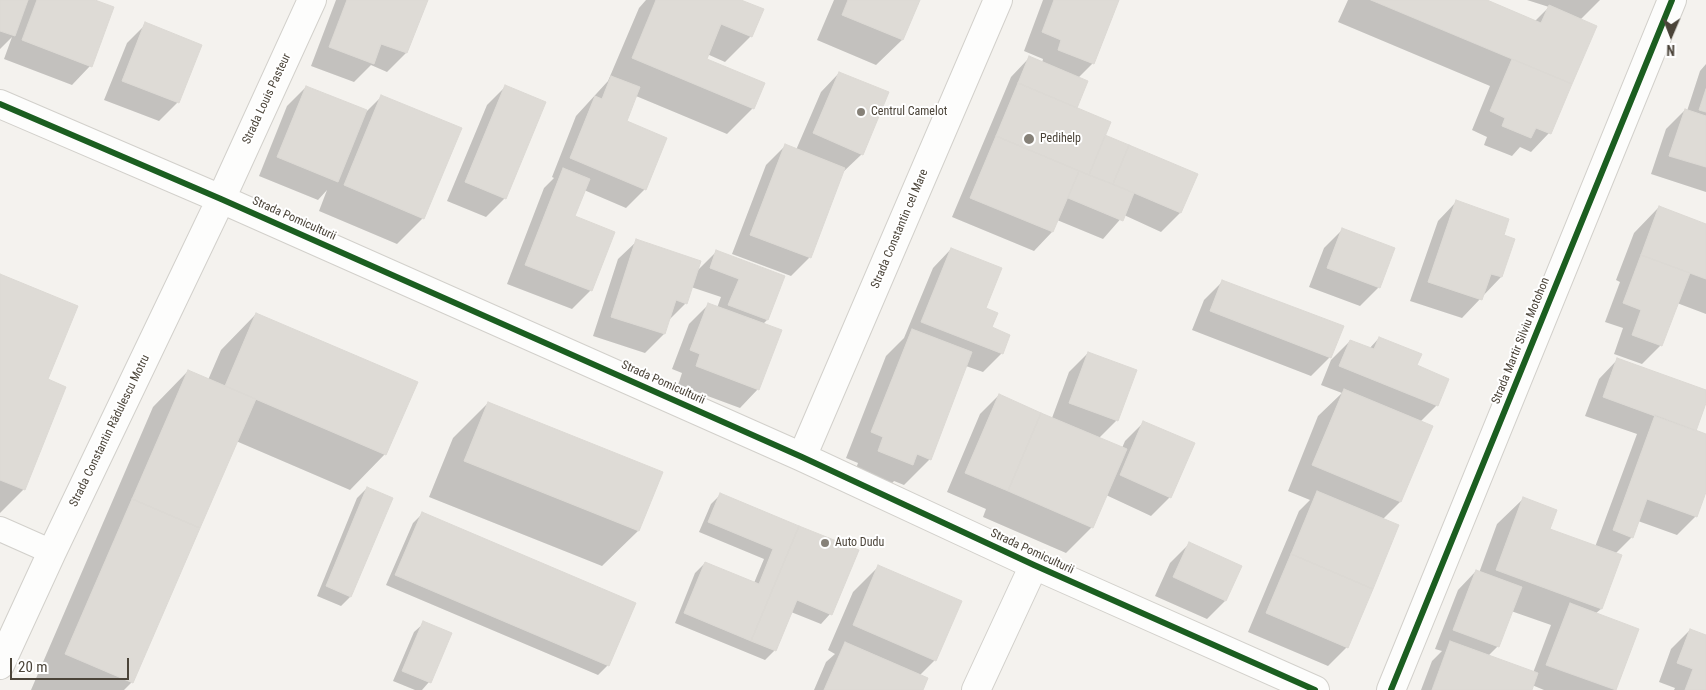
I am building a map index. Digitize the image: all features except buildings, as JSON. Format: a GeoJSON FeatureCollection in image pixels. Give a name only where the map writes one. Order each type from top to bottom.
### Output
{"type":"FeatureCollection","features":[{"type":"Feature","properties":{"kind":"street","name":"Strada Louis Pasteur"},"geometry":{"type":"LineString","coordinates":[[222,199],[312,0]]}},
{"type":"Feature","properties":{"kind":"street","name":"Strada Constantin cel Mare"},"geometry":{"type":"LineString","coordinates":[[802,457],[998,0]]}},
{"type":"Feature","properties":{"kind":"street","name":"Strada Martir Silviu Motohon"},"geometry":{"type":"LineString","coordinates":[[1392,690],[1672,0]]}},
{"type":"Feature","properties":{"kind":"street","name":"Strada Pomiculturii"},"geometry":{"type":"LineString","coordinates":[[0,104],[222,199],[802,457],[1034,566],[1315,690]]}},
{"type":"Feature","properties":{"kind":"street","name":"Strada Constantin Rădulescu Motru"},"geometry":{"type":"LineString","coordinates":[[0,665],[52,552],[222,199]]}},
{"type":"Feature","properties":{"kind":"street"},"geometry":{"type":"LineString","coordinates":[[976,690],[1034,566]]}},
{"type":"Feature","properties":{"kind":"lane"},"geometry":{"type":"LineString","coordinates":[[0,530],[52,552]]}},
{"type":"Feature","properties":{"kind":"cycle path"},"geometry":{"type":"LineString","coordinates":[[1391,690],[1672,0]]}},
{"type":"Feature","properties":{"kind":"cycle path"},"geometry":{"type":"LineString","coordinates":[[0,104],[221,199],[802,457],[1034,565],[1315,690]]}},
{"type":"Feature","properties":{"kind":"place","name":"Centrul Camelot"},"geometry":{"type":"Point","coordinates":[861,112]}},
{"type":"Feature","properties":{"kind":"place","name":"Pedihelp"},"geometry":{"type":"Point","coordinates":[1029,139]}},
{"type":"Feature","properties":{"kind":"place","name":"Auto Dudu"},"geometry":{"type":"Point","coordinates":[825,543]}}]}
